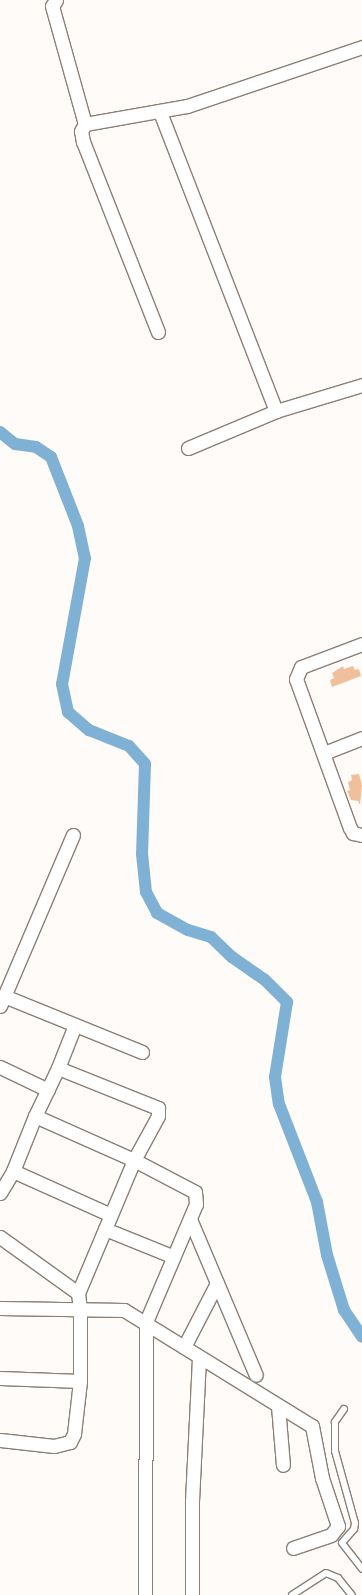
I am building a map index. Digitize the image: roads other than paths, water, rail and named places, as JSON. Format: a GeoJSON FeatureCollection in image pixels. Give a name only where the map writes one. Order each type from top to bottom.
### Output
{"type":"FeatureCollection","features":[{"type":"Feature","properties":{"kind":"street"},"geometry":{"type":"LineString","coordinates":[[56,0],[52,6],[85,124],[81,131],[84,142],[158,332]]}},
{"type":"Feature","properties":{"kind":"street"},"geometry":{"type":"LineString","coordinates":[[85,124],[160,112],[218,96],[362,47]]}},
{"type":"Feature","properties":{"kind":"street"},"geometry":{"type":"LineString","coordinates":[[160,112],[276,411]]}},
{"type":"Feature","properties":{"kind":"street"},"geometry":{"type":"LineString","coordinates":[[188,448],[276,411],[362,385]]}},
{"type":"Feature","properties":{"kind":"street"},"geometry":{"type":"LineString","coordinates":[[362,644],[296,672],[296,678],[324,752],[350,828],[353,833],[362,835]]}},
{"type":"Feature","properties":{"kind":"street"},"geometry":{"type":"LineString","coordinates":[[324,752],[362,738]]}},
{"type":"Feature","properties":{"kind":"street"},"geometry":{"type":"LineString","coordinates":[[73,835],[2,1001],[75,1025],[142,1052]]}},
{"type":"Feature","properties":{"kind":"street"},"geometry":{"type":"LineString","coordinates":[[0,1193],[13,1171],[35,1116],[58,1068],[75,1025]]}},
{"type":"Feature","properties":{"kind":"street"},"geometry":{"type":"LineString","coordinates":[[0,1067],[48,1090]]}},
{"type":"Feature","properties":{"kind":"street"},"geometry":{"type":"LineString","coordinates":[[0,1440],[54,1446],[70,1442],[74,1434],[80,1381],[80,1310],[78,1293],[134,1160],[158,1116],[158,1108],[58,1068]]}},
{"type":"Feature","properties":{"kind":"street"},"geometry":{"type":"LineString","coordinates":[[35,1116],[134,1160],[192,1188],[197,1197],[190,1219],[146,1322],[145,1595]]}},
{"type":"Feature","properties":{"kind":"street"},"geometry":{"type":"LineString","coordinates":[[13,1171],[110,1214]]}},
{"type":"Feature","properties":{"kind":"street"},"geometry":{"type":"LineString","coordinates":[[190,1219],[256,1375]]}},
{"type":"Feature","properties":{"kind":"street"},"geometry":{"type":"LineString","coordinates":[[105,1229],[174,1257]]}},
{"type":"Feature","properties":{"kind":"street"},"geometry":{"type":"LineString","coordinates":[[0,1238],[78,1293]]}},
{"type":"Feature","properties":{"kind":"street"},"geometry":{"type":"LineString","coordinates":[[184,1347],[217,1283]]}},
{"type":"Feature","properties":{"kind":"street"},"geometry":{"type":"LineString","coordinates":[[0,1308],[80,1310],[102,1307],[124,1310],[146,1322],[314,1430],[322,1478],[338,1522],[331,1535],[293,1548]]}},
{"type":"Feature","properties":{"kind":"street"},"geometry":{"type":"LineString","coordinates":[[192,1595],[192,1502],[199,1357]]}},
{"type":"Feature","properties":{"kind":"street"},"geometry":{"type":"LineString","coordinates":[[0,1378],[80,1381]]}},
{"type":"Feature","properties":{"kind":"street"},"geometry":{"type":"LineString","coordinates":[[278,1406],[284,1465]]}},
{"type":"Feature","properties":{"kind":"lane"},"geometry":{"type":"LineString","coordinates":[[344,1409],[335,1422],[335,1451],[355,1523],[354,1529],[342,1544],[362,1569]]}},
{"type":"Feature","properties":{"kind":"lane"},"geometry":{"type":"LineString","coordinates":[[292,1595],[326,1573],[338,1578],[352,1595]]}},
{"type":"Feature","properties":{"kind":"waterway"},"geometry":{"type":"LineString","coordinates":[[0,432],[15,444],[36,447],[51,457],[78,526],[85,558],[62,684],[68,712],[89,730],[129,746],[145,764],[142,854],[146,892],[157,913],[188,930],[211,937],[232,957],[264,979],[287,1002],[275,1077],[279,1104],[317,1202],[327,1255],[344,1310],[362,1337]]}}]}
